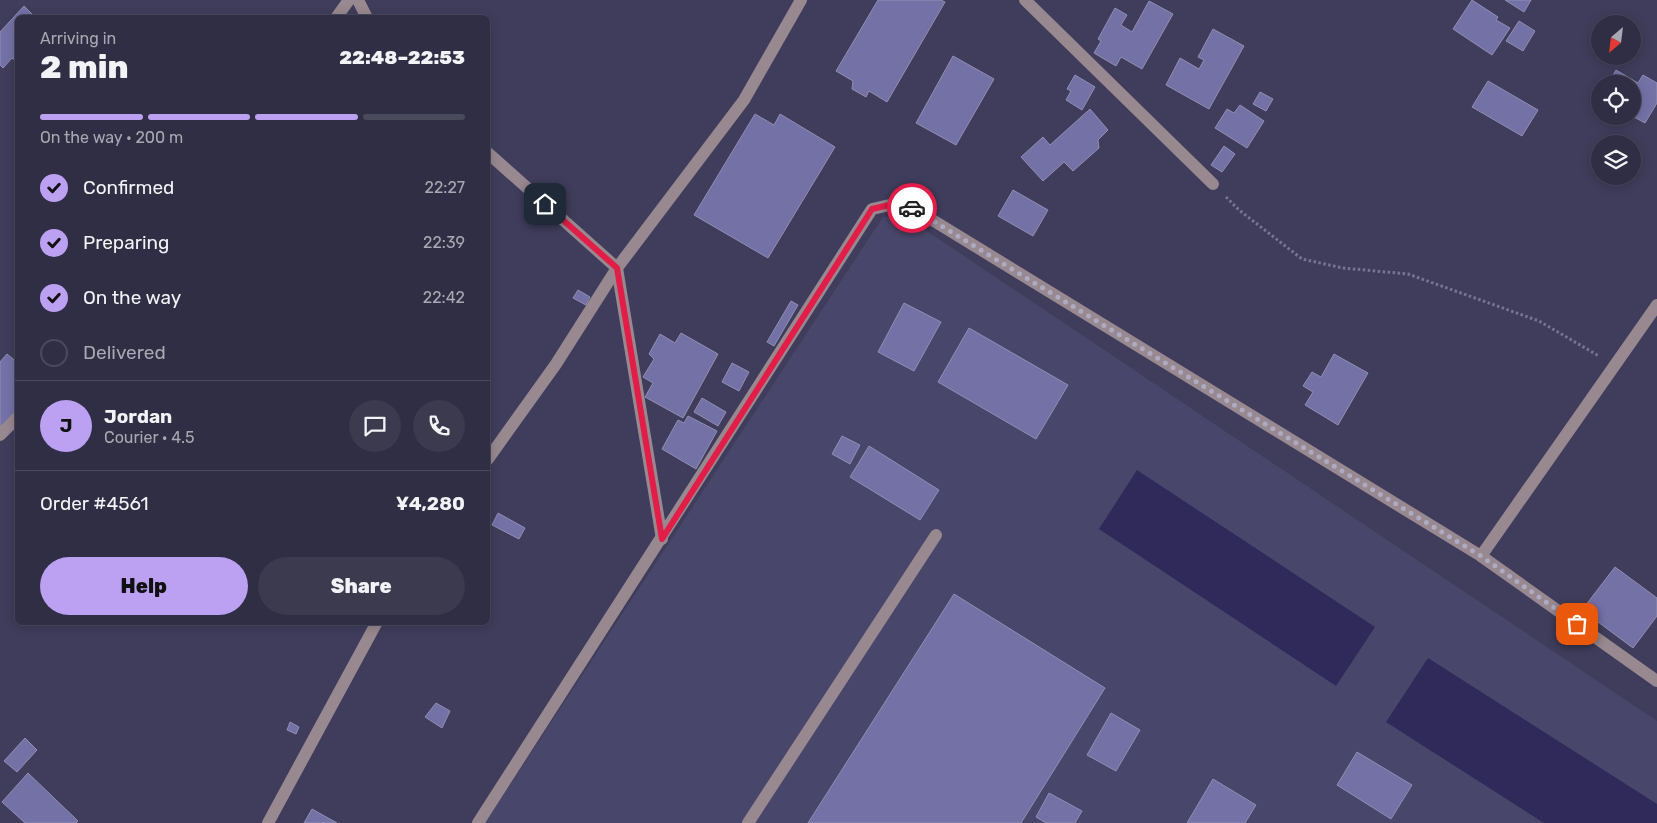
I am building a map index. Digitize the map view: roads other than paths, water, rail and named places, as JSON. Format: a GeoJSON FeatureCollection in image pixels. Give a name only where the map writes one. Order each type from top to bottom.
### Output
{"type":"FeatureCollection","features":[{"type":"Feature","properties":{"kind":"street"},"geometry":{"type":"LineString","coordinates":[[338,15],[349,0]]}},
{"type":"Feature","properties":{"kind":"street"},"geometry":{"type":"LineString","coordinates":[[358,0],[366,15]]}},
{"type":"Feature","properties":{"kind":"street"},"geometry":{"type":"LineString","coordinates":[[490,457],[556,364],[617,268],[744,100],[801,0]]}},
{"type":"Feature","properties":{"kind":"street"},"geometry":{"type":"LineString","coordinates":[[1025,0],[1213,184]]}},
{"type":"Feature","properties":{"kind":"street"},"geometry":{"type":"LineString","coordinates":[[490,155],[617,268],[662,539]]}},
{"type":"Feature","properties":{"kind":"street"},"geometry":{"type":"LineString","coordinates":[[478,823],[872,209],[902,202],[1481,556],[1657,681]]}},
{"type":"Feature","properties":{"kind":"street"},"geometry":{"type":"LineString","coordinates":[[1481,556],[1657,305]]}},
{"type":"Feature","properties":{"kind":"street"},"geometry":{"type":"LineString","coordinates":[[0,435],[15,420]]}},
{"type":"Feature","properties":{"kind":"street"},"geometry":{"type":"LineString","coordinates":[[748,823],[936,535]]}},
{"type":"Feature","properties":{"kind":"street"},"geometry":{"type":"LineString","coordinates":[[268,823],[375,625]]}}]}
